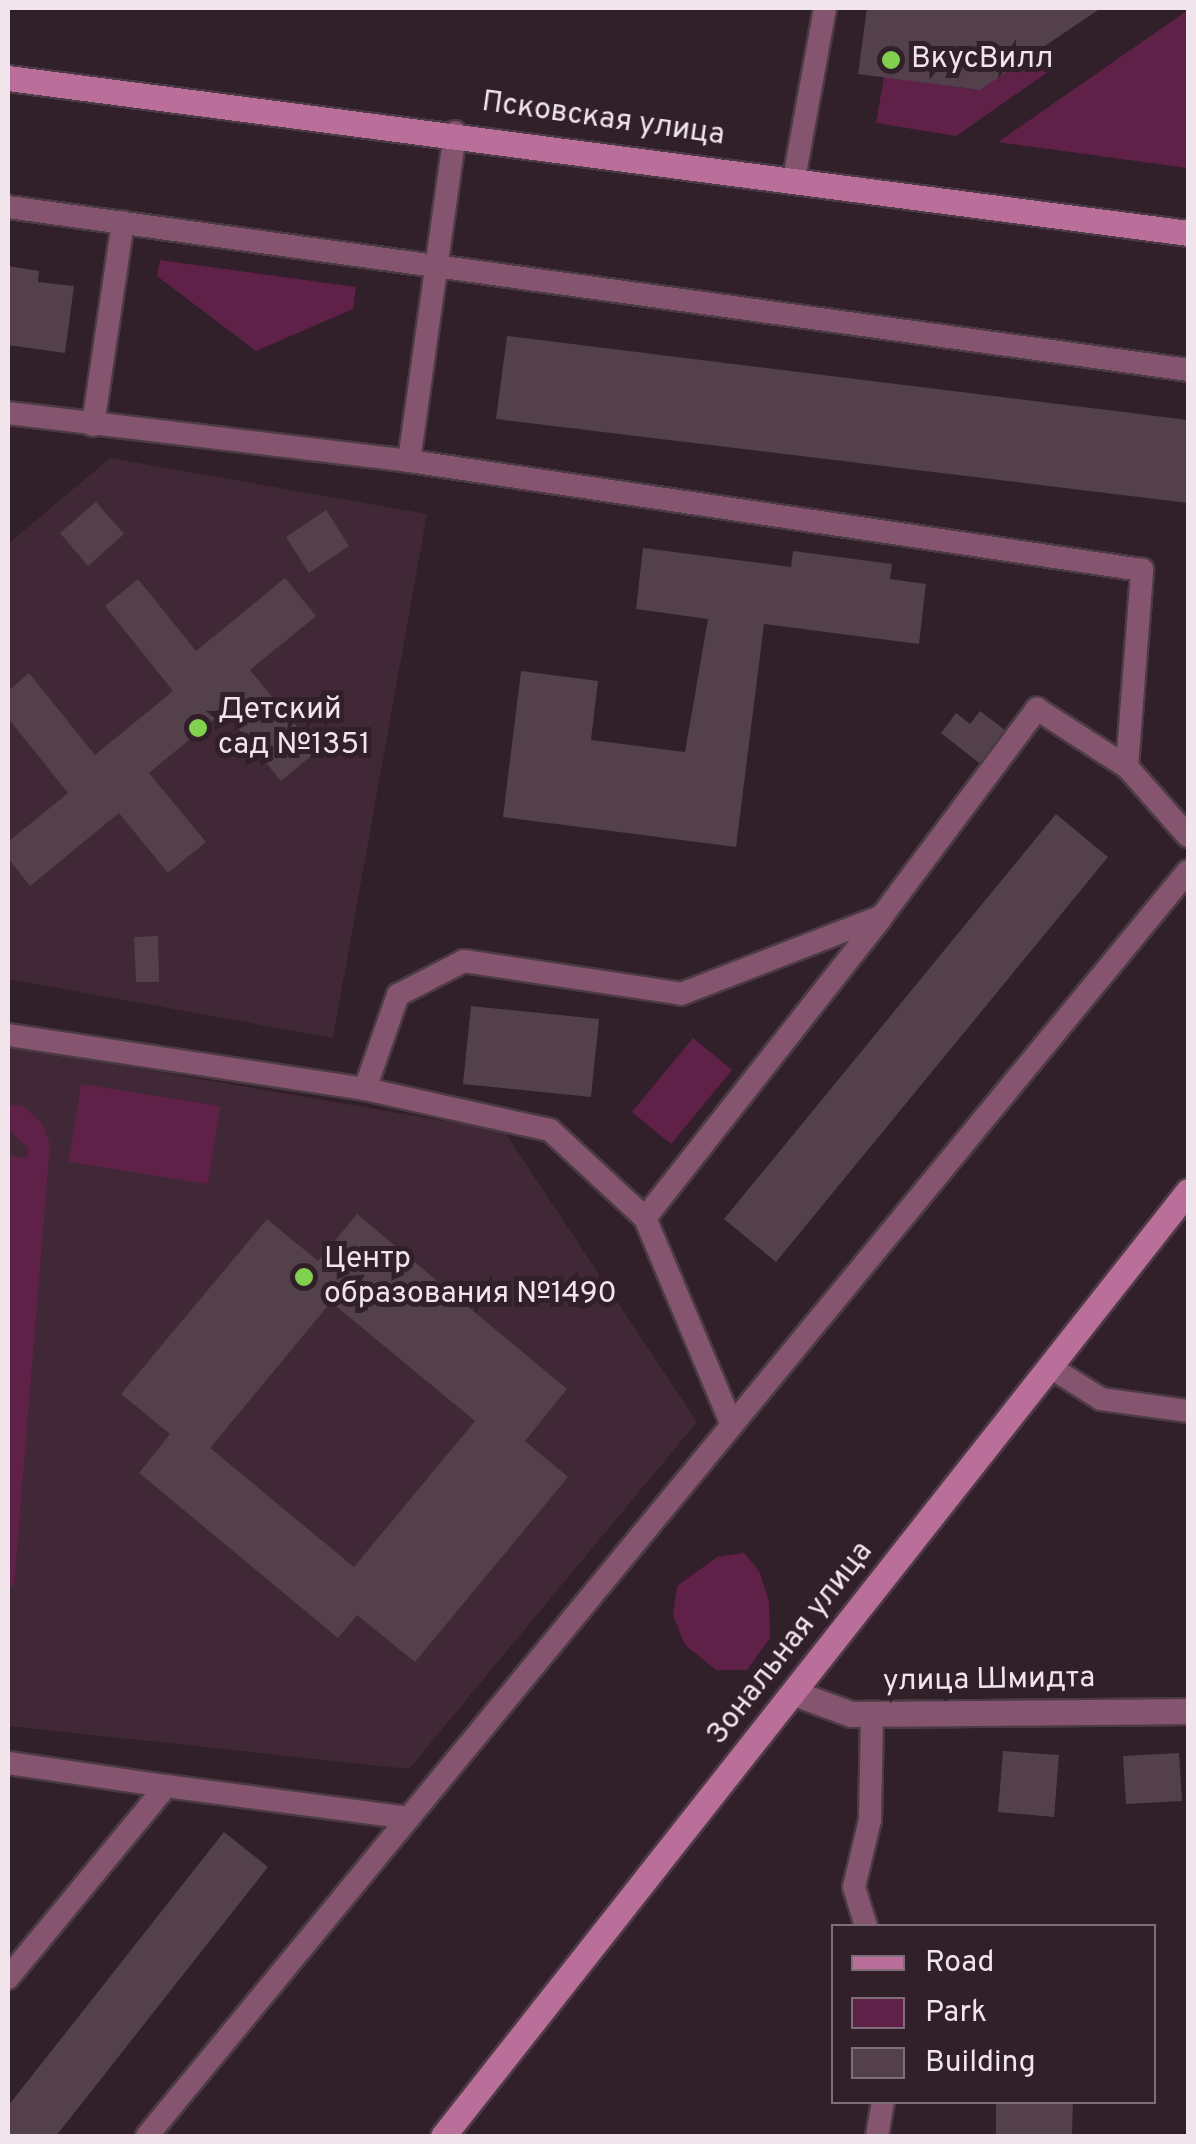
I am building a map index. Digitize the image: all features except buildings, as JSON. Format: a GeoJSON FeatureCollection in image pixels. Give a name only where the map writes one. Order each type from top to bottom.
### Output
{"type":"FeatureCollection","features":[{"type":"Feature","properties":{"kind":"street","name":"Псковская улица"},"geometry":{"type":"LineString","coordinates":[[8,78],[455,132],[1188,233]]}},
{"type":"Feature","properties":{"kind":"street","name":"Зональная улица"},"geometry":{"type":"LineString","coordinates":[[443,2136],[1188,1191]]}},
{"type":"Feature","properties":{"kind":"street","name":"улица Шмидта"},"geometry":{"type":"LineString","coordinates":[[794,1693],[825,1708],[872,1714],[1188,1711]]}},
{"type":"Feature","properties":{"kind":"lane"},"geometry":{"type":"LineString","coordinates":[[794,178],[825,8]]}},
{"type":"Feature","properties":{"kind":"lane"},"geometry":{"type":"LineString","coordinates":[[408,460],[455,132]]}},
{"type":"Feature","properties":{"kind":"lane"},"geometry":{"type":"LineString","coordinates":[[8,207],[436,263],[1188,370]]}},
{"type":"Feature","properties":{"kind":"lane"},"geometry":{"type":"LineString","coordinates":[[92,426],[123,222]]}},
{"type":"Feature","properties":{"kind":"lane"},"geometry":{"type":"LineString","coordinates":[[8,413],[92,426],[408,460],[1142,570],[1127,767]]}},
{"type":"Feature","properties":{"kind":"lane"},"geometry":{"type":"LineString","coordinates":[[645,1218],[882,916],[1037,709],[1127,767],[1188,836]]}},
{"type":"Feature","properties":{"kind":"lane"},"geometry":{"type":"LineString","coordinates":[[147,2136],[1188,871]]}},
{"type":"Feature","properties":{"kind":"lane"},"geometry":{"type":"LineString","coordinates":[[366,1090],[398,995],[464,961],[681,994],[882,916]]}},
{"type":"Feature","properties":{"kind":"lane"},"geometry":{"type":"LineString","coordinates":[[8,1035],[366,1090],[550,1130],[645,1218],[732,1425]]}},
{"type":"Feature","properties":{"kind":"lane"},"geometry":{"type":"LineString","coordinates":[[1050,1368],[1101,1400],[1188,1411]]}},
{"type":"Feature","properties":{"kind":"lane"},"geometry":{"type":"LineString","coordinates":[[865,1924],[854,1887],[870,1820],[872,1714]]}},
{"type":"Feature","properties":{"kind":"lane"},"geometry":{"type":"LineString","coordinates":[[8,1763],[410,1818]]}},
{"type":"Feature","properties":{"kind":"lane"},"geometry":{"type":"LineString","coordinates":[[8,1978],[166,1786]]}},
{"type":"Feature","properties":{"kind":"lane"},"geometry":{"type":"LineString","coordinates":[[877,2136],[883,2104]]}},
{"type":"Feature","properties":{"kind":"shaded area","name":"Детский сад №1351"},"geometry":{"type":"Polygon","coordinates":[[[110,458],[427,514],[333,1038],[8,979],[8,544],[110,458]]]}},
{"type":"Feature","properties":{"kind":"shaded area","name":"Центр образования №1490"},"geometry":{"type":"Polygon","coordinates":[[[8,1046],[504,1131],[697,1422],[409,1769],[8,1726],[8,1046]]]}},
{"type":"Feature","properties":{"kind":"green space"},"geometry":{"type":"Polygon","coordinates":[[[1188,10],[1187,168],[998,142],[1188,10]]]}},
{"type":"Feature","properties":{"kind":"green space"},"geometry":{"type":"Polygon","coordinates":[[[1039,50],[1052,69],[956,136],[876,123],[884,77],[979,90],[1039,50]]]}},
{"type":"Feature","properties":{"kind":"green space"},"geometry":{"type":"Polygon","coordinates":[[[160,260],[356,287],[353,309],[256,351],[157,276],[160,260]]]}},
{"type":"Feature","properties":{"kind":"green space"},"geometry":{"type":"Polygon","coordinates":[[[693,1038],[732,1070],[671,1144],[632,1112],[693,1038]]]}},
{"type":"Feature","properties":{"kind":"green space"},"geometry":{"type":"Polygon","coordinates":[[[81,1084],[220,1106],[208,1184],[69,1162],[81,1084]]]}},
{"type":"Feature","properties":{"kind":"green space"},"geometry":{"type":"Polygon","coordinates":[[[8,1105],[23,1106],[42,1123],[50,1144],[14,1586],[8,1585],[8,1156],[27,1158],[28,1148],[8,1128],[8,1105]]]}},
{"type":"Feature","properties":{"kind":"green space"},"geometry":{"type":"Polygon","coordinates":[[[744,1553],[759,1571],[769,1601],[770,1638],[747,1670],[716,1670],[685,1645],[673,1615],[677,1586],[717,1557],[744,1553]]]}},
{"type":"Feature","properties":{"kind":"place","name":"ВкусВилл"},"geometry":{"type":"Point","coordinates":[891,60]}},
{"type":"Feature","properties":{"kind":"place","name":"Детский сад №1351"},"geometry":{"type":"Point","coordinates":[198,728]}},
{"type":"Feature","properties":{"kind":"place","name":"Центр образования №1490"},"geometry":{"type":"Point","coordinates":[304,1277]}}]}
